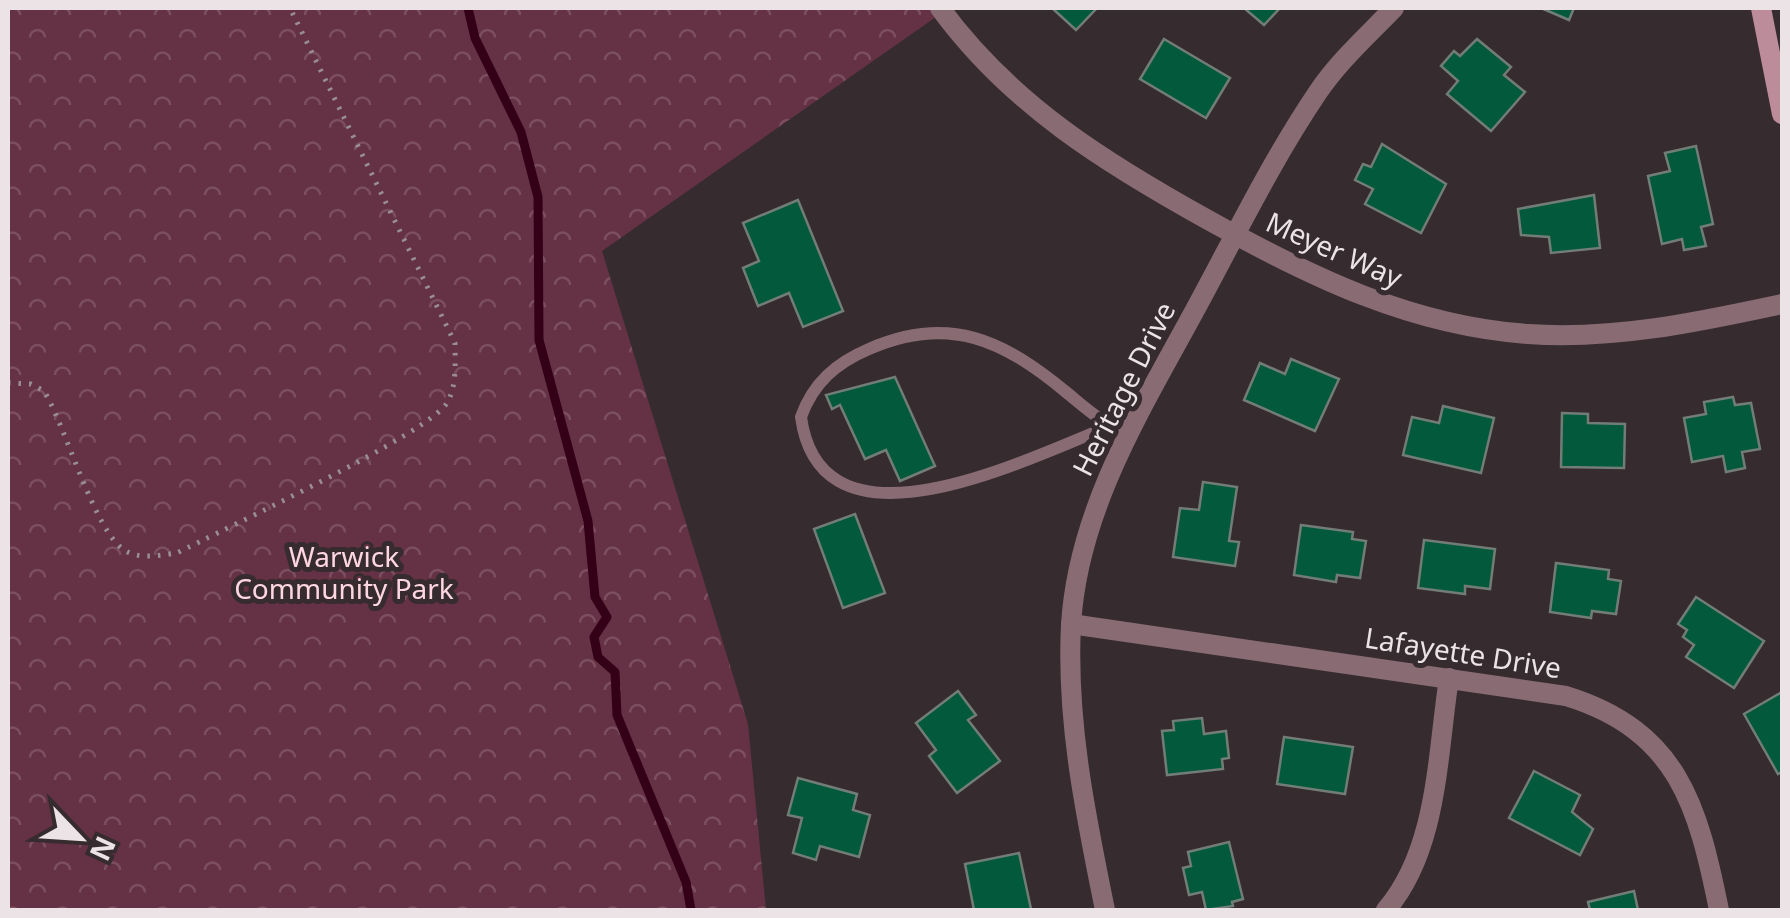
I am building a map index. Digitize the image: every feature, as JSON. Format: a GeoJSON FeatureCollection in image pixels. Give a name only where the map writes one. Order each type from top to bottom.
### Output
{"type":"FeatureCollection","features":[{"type":"Feature","properties":{"kind":"street","name":"Meyer Way"},"geometry":{"type":"LineString","coordinates":[[940,8],[1003,81],[1050,122],[1120,170],[1305,272],[1374,302],[1487,330],[1604,335],[1690,324],[1782,304]]}},
{"type":"Feature","properties":{"kind":"street","name":"Heritage Drive"},"geometry":{"type":"LineString","coordinates":[[1105,910],[1082,790],[1073,711],[1071,624],[1092,521],[1130,433],[1319,91],[1394,8]]}},
{"type":"Feature","properties":{"kind":"street"},"geometry":{"type":"LineString","coordinates":[[1760,8],[1782,114]]}},
{"type":"Feature","properties":{"kind":"street","name":"Lafayette Drive"},"geometry":{"type":"LineString","coordinates":[[1071,624],[1449,678],[1566,696],[1591,704],[1645,738],[1687,790],[1702,826],[1720,910]]}},
{"type":"Feature","properties":{"kind":"street"},"geometry":{"type":"LineString","coordinates":[[1386,910],[1408,884],[1422,854],[1449,678]]}},
{"type":"Feature","properties":{"kind":"lane"},"geometry":{"type":"LineString","coordinates":[[1108,426],[970,478],[893,494],[864,492],[826,474],[813,462],[801,417],[820,380],[858,354],[888,340],[953,334],[992,342],[1015,353],[1108,426],[1130,433]]}},
{"type":"Feature","properties":{"kind":"path"},"geometry":{"type":"LineString","coordinates":[[8,383],[30,384],[44,391],[107,532],[125,551],[148,556],[177,553],[396,441],[446,406],[455,381],[455,343],[290,8]]}},
{"type":"Feature","properties":{"kind":"green space","name":"Warwick Community Park"},"geometry":{"type":"Polygon","coordinates":[[[8,8],[940,8],[943,12],[602,251],[748,724],[766,910],[8,910],[8,8]]]}},
{"type":"Feature","properties":{"kind":"building"},"geometry":{"type":"Polygon","coordinates":[[[1052,8],[1097,8],[1076,30],[1052,8]]]}},
{"type":"Feature","properties":{"kind":"building"},"geometry":{"type":"Polygon","coordinates":[[[1244,8],[1280,8],[1264,25],[1244,8]]]}},
{"type":"Feature","properties":{"kind":"building"},"geometry":{"type":"Polygon","coordinates":[[[1541,8],[1574,8],[1569,20],[1541,8]]]}},
{"type":"Feature","properties":{"kind":"building"},"geometry":{"type":"Polygon","coordinates":[[[1164,39],[1230,78],[1206,118],[1140,79],[1164,39]]]}},
{"type":"Feature","properties":{"kind":"building"},"geometry":{"type":"Polygon","coordinates":[[[1477,39],[1511,67],[1504,75],[1525,92],[1491,131],[1447,94],[1458,81],[1441,66],[1454,51],[1460,56],[1477,39]]]}},
{"type":"Feature","properties":{"kind":"building"},"geometry":{"type":"Polygon","coordinates":[[[1382,144],[1446,184],[1421,233],[1365,204],[1373,189],[1355,180],[1363,164],[1371,167],[1382,144]]]}},
{"type":"Feature","properties":{"kind":"building"},"geometry":{"type":"Polygon","coordinates":[[[1696,146],[1713,224],[1701,227],[1706,246],[1684,250],[1682,239],[1662,244],[1648,176],[1670,171],[1665,153],[1696,146]]]}},
{"type":"Feature","properties":{"kind":"building"},"geometry":{"type":"Polygon","coordinates":[[[1594,195],[1600,248],[1551,253],[1549,237],[1521,235],[1518,209],[1594,195]]]}},
{"type":"Feature","properties":{"kind":"building"},"geometry":{"type":"Polygon","coordinates":[[[798,200],[843,311],[803,327],[789,293],[758,306],[743,268],[759,261],[743,223],[798,200]]]}},
{"type":"Feature","properties":{"kind":"building"},"geometry":{"type":"Polygon","coordinates":[[[1291,359],[1339,379],[1315,431],[1244,400],[1260,363],[1285,374],[1291,359]]]}},
{"type":"Feature","properties":{"kind":"building"},"geometry":{"type":"Polygon","coordinates":[[[895,377],[935,466],[900,481],[886,450],[865,459],[840,405],[832,409],[826,395],[895,377]]]}},
{"type":"Feature","properties":{"kind":"building"},"geometry":{"type":"Polygon","coordinates":[[[1733,397],[1735,405],[1751,403],[1760,449],[1742,452],[1745,468],[1726,472],[1723,456],[1692,462],[1684,418],[1706,414],[1704,402],[1733,397]]]}},
{"type":"Feature","properties":{"kind":"building"},"geometry":{"type":"Polygon","coordinates":[[[1443,406],[1494,418],[1481,473],[1403,455],[1412,417],[1439,423],[1443,406]]]}},
{"type":"Feature","properties":{"kind":"building"},"geometry":{"type":"Polygon","coordinates":[[[1562,413],[1588,414],[1588,423],[1625,424],[1624,468],[1561,467],[1562,413]]]}},
{"type":"Feature","properties":{"kind":"building"},"geometry":{"type":"Polygon","coordinates":[[[1203,482],[1237,487],[1229,541],[1239,542],[1235,566],[1173,557],[1180,508],[1199,510],[1203,482]]]}},
{"type":"Feature","properties":{"kind":"building"},"geometry":{"type":"Polygon","coordinates":[[[855,514],[885,593],[843,608],[814,529],[855,514]]]}},
{"type":"Feature","properties":{"kind":"building"},"geometry":{"type":"Polygon","coordinates":[[[1301,525],[1353,532],[1352,539],[1366,541],[1360,578],[1337,575],[1336,582],[1294,575],[1301,525]]]}},
{"type":"Feature","properties":{"kind":"building"},"geometry":{"type":"Polygon","coordinates":[[[1424,540],[1495,549],[1490,589],[1465,586],[1465,594],[1418,588],[1424,540]]]}},
{"type":"Feature","properties":{"kind":"building"},"geometry":{"type":"Polygon","coordinates":[[[1556,563],[1609,570],[1608,579],[1621,581],[1616,614],[1592,611],[1591,618],[1550,612],[1556,563]]]}},
{"type":"Feature","properties":{"kind":"building"},"geometry":{"type":"Polygon","coordinates":[[[1696,597],[1764,641],[1734,688],[1686,657],[1694,645],[1683,637],[1687,630],[1678,624],[1696,597]]]}},
{"type":"Feature","properties":{"kind":"building"},"geometry":{"type":"Polygon","coordinates":[[[958,691],[976,715],[968,720],[1000,761],[957,793],[929,756],[936,750],[916,723],[958,691]]]}},
{"type":"Feature","properties":{"kind":"building"},"geometry":{"type":"Polygon","coordinates":[[[1782,692],[1782,772],[1778,774],[1744,714],[1782,692]]]}},
{"type":"Feature","properties":{"kind":"building"},"geometry":{"type":"Polygon","coordinates":[[[1202,718],[1204,734],[1226,731],[1229,758],[1222,759],[1223,769],[1167,775],[1162,731],[1174,730],[1173,721],[1202,718]]]}},
{"type":"Feature","properties":{"kind":"building"},"geometry":{"type":"Polygon","coordinates":[[[1284,737],[1353,747],[1345,794],[1277,784],[1284,737]]]}},
{"type":"Feature","properties":{"kind":"building"},"geometry":{"type":"Polygon","coordinates":[[[1534,771],[1580,795],[1572,812],[1593,829],[1580,855],[1509,818],[1534,771]]]}},
{"type":"Feature","properties":{"kind":"building"},"geometry":{"type":"Polygon","coordinates":[[[798,778],[857,794],[853,810],[870,815],[859,857],[820,846],[816,860],[793,853],[802,818],[788,815],[798,778]]]}},
{"type":"Feature","properties":{"kind":"building"},"geometry":{"type":"Polygon","coordinates":[[[1229,842],[1243,899],[1232,902],[1233,906],[1206,910],[1202,892],[1189,895],[1183,868],[1191,866],[1188,852],[1229,842]]]}},
{"type":"Feature","properties":{"kind":"building"},"geometry":{"type":"Polygon","coordinates":[[[1019,853],[1031,909],[974,910],[965,864],[1019,853]]]}},
{"type":"Feature","properties":{"kind":"building"},"geometry":{"type":"Polygon","coordinates":[[[1634,891],[1638,910],[1590,910],[1588,902],[1634,891]]]}},
{"type":"Feature","properties":{"kind":"waterway"},"geometry":{"type":"LineString","coordinates":[[468,8],[475,38],[521,132],[538,197],[539,340],[588,521],[595,597],[607,617],[594,637],[598,657],[615,672],[617,715],[686,882],[691,910]]}}]}
